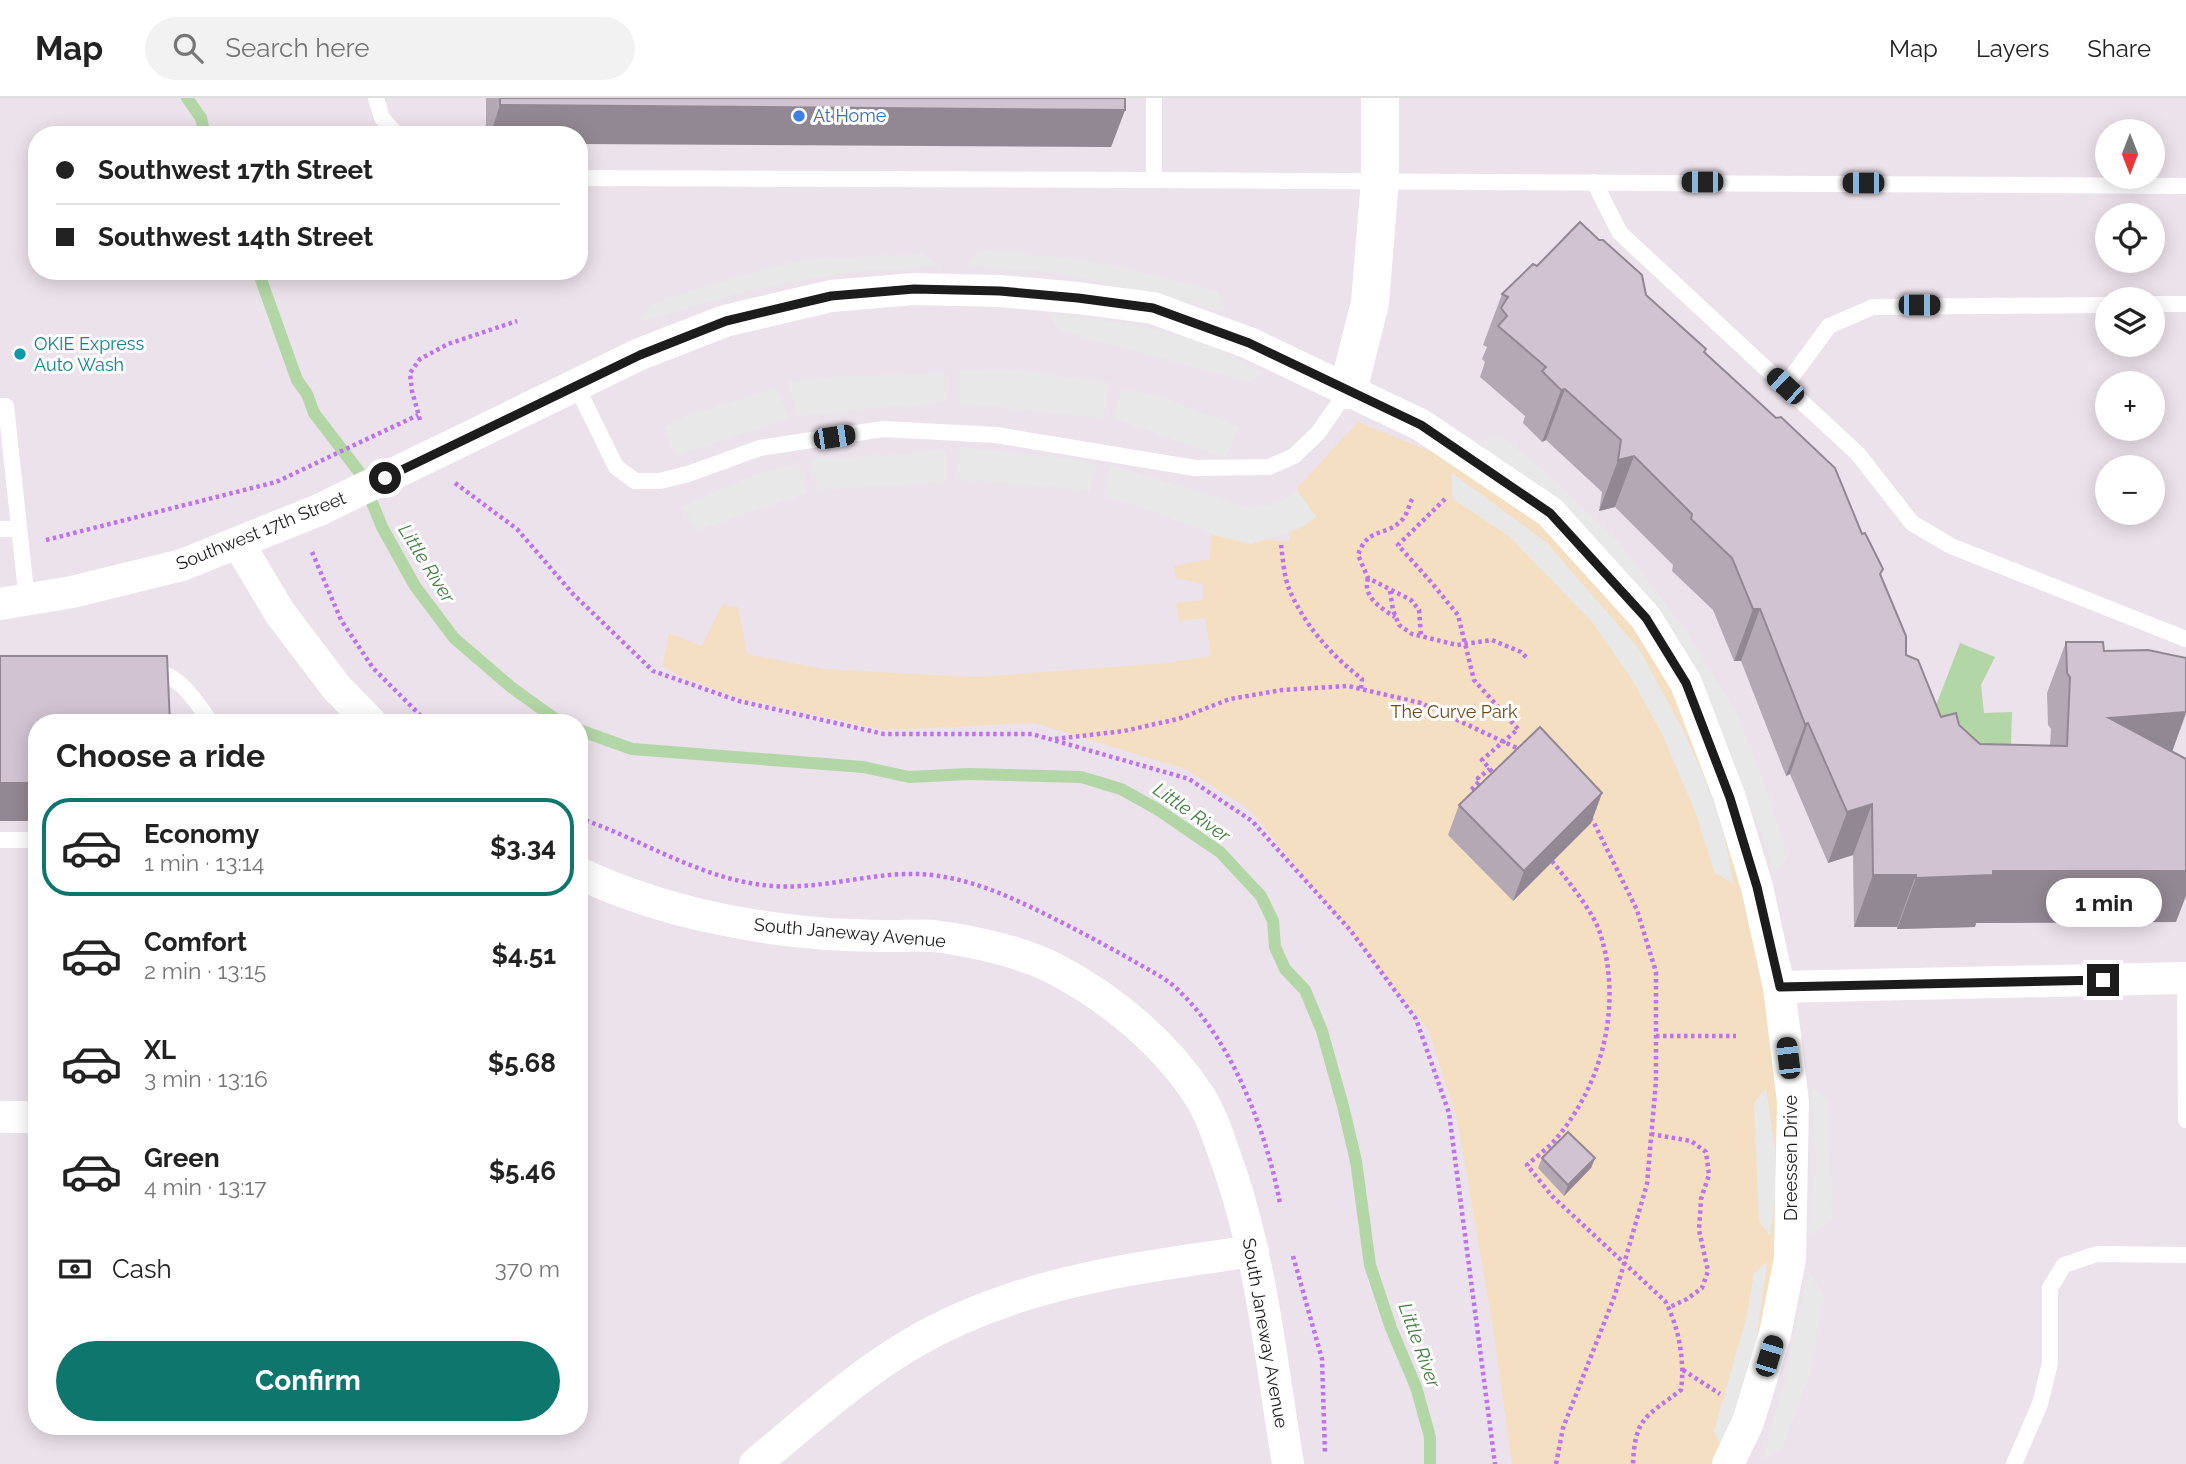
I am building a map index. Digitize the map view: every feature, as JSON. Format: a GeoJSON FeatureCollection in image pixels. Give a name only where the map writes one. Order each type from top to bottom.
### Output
{"type":"FeatureCollection","features":[{"type":"Feature","properties":{"kind":"street"},"geometry":{"type":"LineString","coordinates":[[1348,390],[1370,303],[1380,180],[1380,98]]}},
{"type":"Feature","properties":{"kind":"street","name":"Southwest 17th Street"},"geometry":{"type":"LineString","coordinates":[[13,603],[182,565],[308,515],[640,355],[726,321],[831,296],[914,289],[1000,291],[1153,308],[1249,343],[1348,390]]}},
{"type":"Feature","properties":{"kind":"street","name":"Dreessen Drive"},"geometry":{"type":"LineString","coordinates":[[1348,390],[1421,425],[1550,513],[1646,618],[1686,683],[1730,798],[1757,887],[1780,987],[1793,1102],[1790,1259],[1775,1334],[1748,1422],[1728,1464]]}},
{"type":"Feature","properties":{"kind":"street"},"geometry":{"type":"LineString","coordinates":[[238,543],[280,613],[358,714]]}},
{"type":"Feature","properties":{"kind":"street","name":"South Janeway Avenue"},"geometry":{"type":"LineString","coordinates":[[588,885],[726,921],[770,929],[825,934],[933,936],[1021,956],[1056,969],[1101,997],[1140,1027],[1170,1058],[1201,1097],[1236,1185],[1253,1251],[1288,1464]]}},
{"type":"Feature","properties":{"kind":"street"},"geometry":{"type":"LineString","coordinates":[[1780,987],[2185,978]]}},
{"type":"Feature","properties":{"kind":"street"},"geometry":{"type":"LineString","coordinates":[[0,1117],[28,1117]]}},
{"type":"Feature","properties":{"kind":"street"},"geometry":{"type":"LineString","coordinates":[[755,1464],[855,1384],[911,1345],[968,1315],[1018,1295],[1091,1276],[1253,1251]]}},
{"type":"Feature","properties":{"kind":"lane"},"geometry":{"type":"LineString","coordinates":[[376,98],[382,118],[389,126]]}},
{"type":"Feature","properties":{"kind":"lane"},"geometry":{"type":"LineString","coordinates":[[1154,98],[1154,180]]}},
{"type":"Feature","properties":{"kind":"lane"},"geometry":{"type":"LineString","coordinates":[[588,178],[2186,186]]}},
{"type":"Feature","properties":{"kind":"lane"},"geometry":{"type":"LineString","coordinates":[[1594,182],[1620,233],[1858,454],[1912,523],[1951,546],[2186,639]]}},
{"type":"Feature","properties":{"kind":"lane"},"geometry":{"type":"LineString","coordinates":[[1785,386],[1829,326],[1873,307],[2095,304]]}},
{"type":"Feature","properties":{"kind":"lane"},"geometry":{"type":"LineString","coordinates":[[2165,304],[2186,304]]}},
{"type":"Feature","properties":{"kind":"lane"},"geometry":{"type":"LineString","coordinates":[[576,385],[616,467],[635,481],[660,481],[688,474],[760,448],[883,429],[996,435],[1195,468],[1269,467],[1294,456],[1318,433],[1348,390]]}},
{"type":"Feature","properties":{"kind":"lane"},"geometry":{"type":"LineString","coordinates":[[3,406],[4,435],[21,546],[13,603]]}},
{"type":"Feature","properties":{"kind":"lane"},"geometry":{"type":"LineString","coordinates":[[0,529],[19,529]]}},
{"type":"Feature","properties":{"kind":"lane"},"geometry":{"type":"LineString","coordinates":[[129,670],[164,671],[187,691],[204,714]]}},
{"type":"Feature","properties":{"kind":"lane"},"geometry":{"type":"LineString","coordinates":[[0,840],[28,840]]}},
{"type":"Feature","properties":{"kind":"lane"},"geometry":{"type":"LineString","coordinates":[[2185,978],[2186,1119]]}},
{"type":"Feature","properties":{"kind":"lane"},"geometry":{"type":"LineString","coordinates":[[2014,1464],[2040,1404],[2050,1363],[2050,1288],[2064,1265],[2097,1254],[2186,1255]]}},
{"type":"Feature","properties":{"kind":"path"},"geometry":{"type":"LineString","coordinates":[[517,321],[448,344],[420,359],[410,373],[411,391],[418,415],[421,461],[517,529],[573,594],[653,670],[739,701],[884,734],[1032,734],[1189,779],[1252,821],[1351,931],[1416,1019],[1449,1113],[1495,1464]]}},
{"type":"Feature","properties":{"kind":"path"},"geometry":{"type":"LineString","coordinates":[[21,546],[276,482],[418,415]]}},
{"type":"Feature","properties":{"kind":"path"},"geometry":{"type":"LineString","coordinates":[[1396,618],[1378,606],[1370,596],[1367,590],[1368,578],[1358,555],[1362,542],[1371,534],[1403,520],[1412,499]]}},
{"type":"Feature","properties":{"kind":"path"},"geometry":{"type":"LineString","coordinates":[[1445,499],[1398,545],[1458,615],[1475,680],[1518,729],[1482,760],[1494,775],[1499,772],[1506,779]]}},
{"type":"Feature","properties":{"kind":"path"},"geometry":{"type":"LineString","coordinates":[[308,515],[341,620],[373,668],[419,714]]}},
{"type":"Feature","properties":{"kind":"path"},"geometry":{"type":"LineString","coordinates":[[1280,545],[1288,587],[1308,625],[1336,659],[1362,679],[1361,689]]}},
{"type":"Feature","properties":{"kind":"path"},"geometry":{"type":"LineString","coordinates":[[1368,578],[1410,600],[1419,610],[1421,636]]}},
{"type":"Feature","properties":{"kind":"path"},"geometry":{"type":"LineString","coordinates":[[1390,590],[1399,625],[1412,634],[1457,645],[1492,640],[1521,652],[1527,658]]}},
{"type":"Feature","properties":{"kind":"path"},"geometry":{"type":"LineString","coordinates":[[1051,740],[1124,731],[1178,719],[1230,699],[1282,690],[1348,686],[1421,703],[1523,751],[1529,757]]}},
{"type":"Feature","properties":{"kind":"path"},"geometry":{"type":"LineString","coordinates":[[1481,803],[1471,790],[1480,781],[1478,778],[1490,769]]}},
{"type":"Feature","properties":{"kind":"path"},"geometry":{"type":"LineString","coordinates":[[1556,1464],[1563,1428],[1615,1296],[1647,1184],[1656,1081],[1656,972],[1637,910],[1594,823],[1585,813]]}},
{"type":"Feature","properties":{"kind":"path"},"geometry":{"type":"LineString","coordinates":[[588,822],[688,865],[734,880],[800,886],[897,874],[931,875],[969,881],[1000,891],[1103,943],[1178,989],[1200,1014],[1218,1041],[1261,1126],[1273,1164],[1281,1208]]}},
{"type":"Feature","properties":{"kind":"path"},"geometry":{"type":"LineString","coordinates":[[1552,861],[1600,931],[1609,981],[1607,1036],[1590,1087],[1555,1140],[1527,1165],[1552,1196],[1623,1265],[1665,1301],[1674,1319],[1683,1370],[1681,1390],[1645,1416],[1637,1430],[1633,1464]]}},
{"type":"Feature","properties":{"kind":"path"},"geometry":{"type":"LineString","coordinates":[[1656,1035],[1736,1036]]}},
{"type":"Feature","properties":{"kind":"path"},"geometry":{"type":"LineString","coordinates":[[1651,1134],[1691,1141],[1706,1152],[1709,1175],[1701,1199],[1699,1230],[1708,1271],[1702,1288],[1668,1308]]}},
{"type":"Feature","properties":{"kind":"path"},"geometry":{"type":"LineString","coordinates":[[1292,1254],[1322,1359],[1325,1464]]}},
{"type":"Feature","properties":{"kind":"path"},"geometry":{"type":"LineString","coordinates":[[1683,1370],[1720,1395]]}},
{"type":"Feature","properties":{"kind":"green space","name":"The Curve Park"},"geometry":{"type":"Polygon","coordinates":[[[1358,422],[1538,495],[1631,580],[1768,912],[1790,1259],[1730,1464],[1512,1464],[1492,1321],[1457,1119],[1428,1029],[1249,809],[1185,769],[1035,723],[884,730],[738,698],[684,678],[662,666],[669,633],[702,646],[722,605],[738,607],[747,654],[822,669],[976,677],[1166,663],[1211,656],[1205,618],[1180,621],[1176,603],[1203,600],[1203,584],[1176,578],[1174,566],[1210,559],[1211,534],[1289,542],[1298,487],[1358,422]]]}},
{"type":"Feature","properties":{"kind":"shaded area"},"geometry":{"type":"Polygon","coordinates":[[[979,251],[1016,252],[1098,262],[1218,291],[1226,311],[1061,273],[968,266],[979,251]]]}},
{"type":"Feature","properties":{"kind":"shaded area"},"geometry":{"type":"Polygon","coordinates":[[[920,253],[940,266],[843,273],[746,291],[641,322],[651,304],[800,260],[920,253]]]}},
{"type":"Feature","properties":{"kind":"shaded area"},"geometry":{"type":"Polygon","coordinates":[[[1047,313],[1134,324],[1210,345],[1265,373],[1250,382],[1061,331],[1047,313]]]}},
{"type":"Feature","properties":{"kind":"shaded area"},"geometry":{"type":"Polygon","coordinates":[[[1017,370],[1109,383],[1104,419],[960,403],[960,371],[1017,370]]]}},
{"type":"Feature","properties":{"kind":"shaded area"},"geometry":{"type":"Polygon","coordinates":[[[945,372],[946,402],[797,416],[788,382],[850,375],[945,372]]]}},
{"type":"Feature","properties":{"kind":"shaded area"},"geometry":{"type":"Polygon","coordinates":[[[776,388],[789,418],[677,456],[664,427],[687,416],[776,388]]]}},
{"type":"Feature","properties":{"kind":"shaded area"},"geometry":{"type":"Polygon","coordinates":[[[1122,389],[1159,396],[1239,427],[1226,458],[1113,418],[1122,389]]]}},
{"type":"Feature","properties":{"kind":"shaded area"},"geometry":{"type":"Polygon","coordinates":[[[1501,436],[1552,478],[1619,543],[1688,634],[1738,716],[1771,801],[1787,858],[1774,872],[1751,804],[1714,717],[1639,591],[1477,441],[1501,436]]]}},
{"type":"Feature","properties":{"kind":"shaded area"},"geometry":{"type":"Polygon","coordinates":[[[960,447],[1096,463],[1089,492],[959,480],[960,447]]]}},
{"type":"Feature","properties":{"kind":"shaded area"},"geometry":{"type":"Polygon","coordinates":[[[946,450],[946,482],[819,490],[810,460],[946,450]]]}},
{"type":"Feature","properties":{"kind":"shaded area"},"geometry":{"type":"Polygon","coordinates":[[[797,462],[807,493],[697,530],[682,507],[752,476],[797,462]]]}},
{"type":"Feature","properties":{"kind":"shaded area"},"geometry":{"type":"Polygon","coordinates":[[[1110,465],[1251,508],[1277,503],[1298,491],[1316,517],[1303,527],[1251,544],[1214,535],[1145,508],[1104,496],[1110,465]]]}},
{"type":"Feature","properties":{"kind":"shaded area"},"geometry":{"type":"Polygon","coordinates":[[[1452,473],[1546,542],[1639,649],[1685,734],[1722,819],[1733,884],[1715,873],[1696,814],[1663,736],[1633,681],[1592,622],[1510,537],[1452,498],[1452,473]]]}},
{"type":"Feature","properties":{"kind":"shaded area"},"geometry":{"type":"Polygon","coordinates":[[[1960,643],[1995,657],[1981,685],[1984,713],[2012,712],[2011,747],[1956,761],[1935,708],[1960,643]]]}},
{"type":"Feature","properties":{"kind":"shaded area"},"geometry":{"type":"Polygon","coordinates":[[[1766,1088],[1775,1149],[1777,1188],[1770,1236],[1759,1221],[1754,1103],[1766,1088]]]}},
{"type":"Feature","properties":{"kind":"shaded area"},"geometry":{"type":"Polygon","coordinates":[[[1812,1088],[1828,1099],[1832,1219],[1809,1236],[1815,1167],[1812,1088]]]}},
{"type":"Feature","properties":{"kind":"shaded area"},"geometry":{"type":"Polygon","coordinates":[[[1767,1262],[1755,1350],[1722,1448],[1714,1431],[1746,1319],[1754,1273],[1767,1262]]]}},
{"type":"Feature","properties":{"kind":"shaded area"},"geometry":{"type":"Polygon","coordinates":[[[1808,1271],[1824,1296],[1810,1372],[1783,1448],[1763,1459],[1785,1378],[1808,1271]]]}},
{"type":"Feature","properties":{"kind":"building"},"geometry":{"type":"Polygon","coordinates":[[[500,98],[1125,98],[1125,110],[500,105],[500,98]]]}},
{"type":"Feature","properties":{"kind":"building"},"geometry":{"type":"Polygon","coordinates":[[[1580,222],[1642,275],[1646,295],[1706,349],[1704,352],[1776,418],[1781,417],[1835,468],[1862,534],[1865,533],[1883,569],[1880,574],[1906,636],[1906,655],[1918,660],[1941,717],[1956,713],[1959,725],[1980,744],[2067,746],[2070,677],[2067,673],[2066,642],[2103,642],[2104,651],[2148,650],[2186,658],[2186,712],[2109,718],[2186,759],[2186,871],[1993,871],[1993,875],[1916,878],[1916,875],[1873,875],[1872,804],[1847,812],[1808,723],[1805,724],[1760,609],[1753,609],[1732,558],[1691,519],[1692,514],[1634,456],[1618,460],[1621,440],[1565,389],[1561,390],[1542,371],[1546,367],[1498,326],[1507,316],[1501,308],[1508,297],[1502,294],[1533,264],[1537,266],[1580,222]]]}},
{"type":"Feature","properties":{"kind":"building"},"geometry":{"type":"Polygon","coordinates":[[[0,656],[167,656],[170,714],[28,714],[28,783],[0,783],[0,656]]]}},
{"type":"Feature","properties":{"kind":"building"},"geometry":{"type":"Polygon","coordinates":[[[1540,727],[1602,793],[1524,871],[1459,805],[1540,727]]]}},
{"type":"Feature","properties":{"kind":"building"},"geometry":{"type":"Polygon","coordinates":[[[1568,1132],[1595,1158],[1568,1185],[1542,1158],[1568,1132]]]}},
{"type":"Feature","properties":{"kind":"waterway","name":"Little River"},"geometry":{"type":"LineString","coordinates":[[187,98],[201,118],[203,126]]}},
{"type":"Feature","properties":{"kind":"waterway","name":"Little River"},"geometry":{"type":"LineString","coordinates":[[261,280],[297,380],[307,394],[314,413],[360,473],[382,527],[415,586],[454,638],[511,687],[548,714]]}},
{"type":"Feature","properties":{"kind":"waterway","name":"Little River"},"geometry":{"type":"LineString","coordinates":[[588,733],[632,749],[863,767],[909,777],[969,774],[1081,777],[1121,789],[1157,809],[1220,852],[1261,896],[1273,921],[1275,947],[1285,969],[1305,990],[1322,1031],[1356,1161],[1370,1265],[1391,1328],[1416,1387],[1430,1437],[1430,1464]]}},
{"type":"Feature","properties":{"kind":"place","name":"At Home"},"geometry":{"type":"Point","coordinates":[799,116]}},
{"type":"Feature","properties":{"kind":"place","name":"OKIE Express Auto Wash"},"geometry":{"type":"Point","coordinates":[20,354]}},
{"type":"Feature","properties":{"kind":"route"},"geometry":{"type":"LineString","coordinates":[[385,478],[640,355],[726,321],[831,296],[914,289],[1000,291],[1153,308],[1249,343],[1421,425],[1550,513],[1646,618],[1686,683],[1730,798],[1757,887],[1780,987],[2103,980]]}}]}
